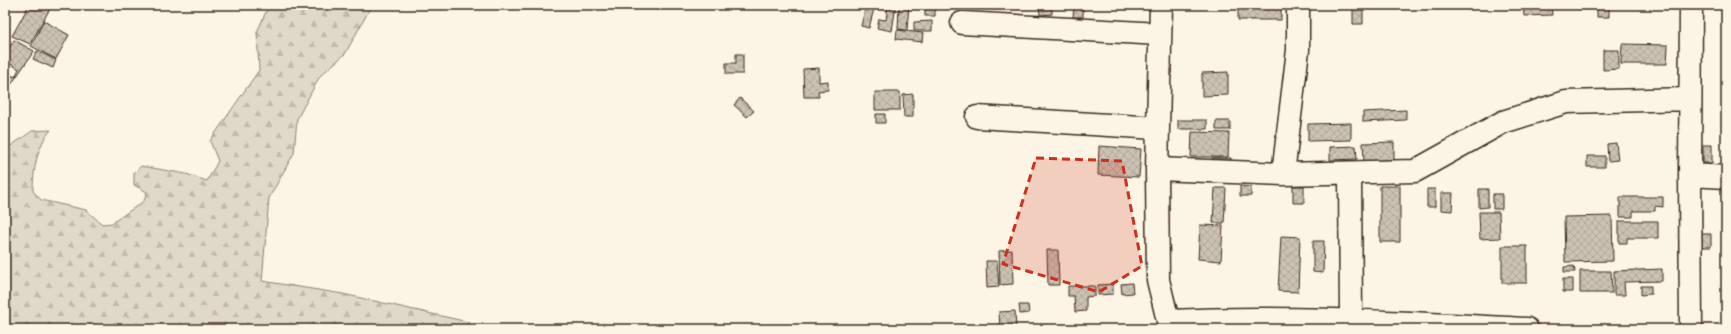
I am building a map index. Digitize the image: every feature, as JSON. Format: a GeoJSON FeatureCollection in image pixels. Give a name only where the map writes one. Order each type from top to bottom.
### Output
{"type":"FeatureCollection","features":[{"type":"Feature","properties":{"kind":"street"},"geometry":{"type":"LineString","coordinates":[[1161,5],[1156,169],[1158,280],[1170,325],[1207,319],[1351,320],[1527,329]]}},
{"type":"Feature","properties":{"kind":"street"},"geometry":{"type":"LineString","coordinates":[[1283,174],[1298,50],[1298,5]]}},
{"type":"Feature","properties":{"kind":"street"},"geometry":{"type":"LineString","coordinates":[[1691,5],[1691,329]]}},
{"type":"Feature","properties":{"kind":"street"},"geometry":{"type":"LineString","coordinates":[[962,23],[1160,34]]}},
{"type":"Feature","properties":{"kind":"street"},"geometry":{"type":"LineString","coordinates":[[1156,169],[1283,174],[1415,171],[1503,122],[1566,102],[1690,99]]}},
{"type":"Feature","properties":{"kind":"street"},"geometry":{"type":"LineString","coordinates":[[976,117],[1157,128]]}},
{"type":"Feature","properties":{"kind":"street"},"geometry":{"type":"LineString","coordinates":[[1350,172],[1351,320]]}},
{"type":"Feature","properties":{"kind":"street"},"geometry":{"type":"LineString","coordinates":[[1690,175],[1726,177]]}},
{"type":"Feature","properties":{"kind":"highlighted area"},"geometry":{"type":"Polygon","coordinates":[[[1036,158],[1122,161],[1142,266],[1099,292],[1003,264],[1036,158]]]}},
{"type":"Feature","properties":{"kind":"green space"},"geometry":{"type":"Polygon","coordinates":[[[269,5],[372,5],[345,54],[320,76],[297,119],[294,153],[269,198],[262,281],[343,294],[468,322],[473,329],[5,329],[5,150],[32,131],[51,130],[42,143],[39,151],[34,175],[33,191],[41,200],[86,210],[102,224],[112,223],[144,201],[147,192],[134,185],[134,173],[141,166],[186,174],[207,181],[218,161],[210,141],[259,70],[257,32],[269,5]]]}},
{"type":"Feature","properties":{"kind":"building"},"geometry":{"type":"Polygon","coordinates":[[[29,5],[52,5],[30,44],[12,36],[29,5]]]}},
{"type":"Feature","properties":{"kind":"building"},"geometry":{"type":"Polygon","coordinates":[[[866,5],[875,5],[869,28],[861,26],[866,5]]]}},
{"type":"Feature","properties":{"kind":"building"},"geometry":{"type":"Polygon","coordinates":[[[888,5],[896,5],[892,31],[877,28],[879,19],[886,20],[888,5]]]}},
{"type":"Feature","properties":{"kind":"building"},"geometry":{"type":"Polygon","coordinates":[[[899,5],[909,5],[907,30],[898,29],[899,5]]]}},
{"type":"Feature","properties":{"kind":"building"},"geometry":{"type":"Polygon","coordinates":[[[925,5],[935,5],[935,16],[925,16],[925,5]]]}},
{"type":"Feature","properties":{"kind":"building"},"geometry":{"type":"Polygon","coordinates":[[[1039,5],[1052,5],[1052,14],[1040,15],[1039,5]]]}},
{"type":"Feature","properties":{"kind":"building"},"geometry":{"type":"Polygon","coordinates":[[[1100,5],[1146,5],[1146,8],[1100,5]]]}},
{"type":"Feature","properties":{"kind":"building"},"geometry":{"type":"Polygon","coordinates":[[[1238,5],[1281,5],[1281,20],[1238,20],[1238,5]]]}},
{"type":"Feature","properties":{"kind":"building"},"geometry":{"type":"Polygon","coordinates":[[[1353,5],[1363,5],[1363,24],[1353,24],[1353,5]]]}},
{"type":"Feature","properties":{"kind":"building"},"geometry":{"type":"Polygon","coordinates":[[[1523,5],[1551,5],[1552,15],[1524,16],[1523,5]]]}},
{"type":"Feature","properties":{"kind":"building"},"geometry":{"type":"Polygon","coordinates":[[[1597,5],[1609,5],[1609,17],[1597,17],[1597,5]]]}},
{"type":"Feature","properties":{"kind":"building"},"geometry":{"type":"Polygon","coordinates":[[[1074,6],[1083,6],[1083,17],[1073,17],[1074,6]]]}},
{"type":"Feature","properties":{"kind":"building"},"geometry":{"type":"Polygon","coordinates":[[[44,21],[69,35],[56,59],[31,46],[44,21]]]}},
{"type":"Feature","properties":{"kind":"building"},"geometry":{"type":"Polygon","coordinates":[[[932,21],[932,31],[914,31],[914,22],[932,21]]]}},
{"type":"Feature","properties":{"kind":"building"},"geometry":{"type":"Polygon","coordinates":[[[897,30],[923,33],[922,42],[896,39],[897,30]]]}},
{"type":"Feature","properties":{"kind":"building"},"geometry":{"type":"Polygon","coordinates":[[[14,40],[34,51],[6,92],[5,55],[14,40]],[[11,64],[7,73],[15,77],[19,69],[11,64]]]}},
{"type":"Feature","properties":{"kind":"building"},"geometry":{"type":"Polygon","coordinates":[[[1622,44],[1668,45],[1667,64],[1621,64],[1622,44]]]}},
{"type":"Feature","properties":{"kind":"building"},"geometry":{"type":"Polygon","coordinates":[[[1603,50],[1619,50],[1619,69],[1603,70],[1603,50]]]}},
{"type":"Feature","properties":{"kind":"building"},"geometry":{"type":"Polygon","coordinates":[[[37,51],[56,60],[53,68],[33,59],[37,51]]]}},
{"type":"Feature","properties":{"kind":"building"},"geometry":{"type":"Polygon","coordinates":[[[736,54],[743,54],[743,74],[726,74],[726,63],[736,63],[736,54]]]}},
{"type":"Feature","properties":{"kind":"building"},"geometry":{"type":"Polygon","coordinates":[[[819,68],[819,82],[828,81],[828,90],[818,91],[819,97],[804,97],[803,69],[819,68]]]}},
{"type":"Feature","properties":{"kind":"building"},"geometry":{"type":"Polygon","coordinates":[[[1228,72],[1228,95],[1202,96],[1202,73],[1228,72]]]}},
{"type":"Feature","properties":{"kind":"building"},"geometry":{"type":"Polygon","coordinates":[[[875,92],[900,92],[900,110],[875,110],[875,92]]]}},
{"type":"Feature","properties":{"kind":"building"},"geometry":{"type":"Polygon","coordinates":[[[913,94],[913,117],[904,117],[903,95],[913,94]]]}},
{"type":"Feature","properties":{"kind":"building"},"geometry":{"type":"Polygon","coordinates":[[[740,98],[754,111],[747,117],[734,105],[740,98]]]}},
{"type":"Feature","properties":{"kind":"building"},"geometry":{"type":"Polygon","coordinates":[[[1406,110],[1406,120],[1363,122],[1363,112],[1406,110]]]}},
{"type":"Feature","properties":{"kind":"building"},"geometry":{"type":"Polygon","coordinates":[[[876,114],[885,114],[885,123],[876,123],[876,114]]]}},
{"type":"Feature","properties":{"kind":"building"},"geometry":{"type":"Polygon","coordinates":[[[1178,120],[1207,120],[1207,129],[1178,129],[1178,120]]]}},
{"type":"Feature","properties":{"kind":"building"},"geometry":{"type":"Polygon","coordinates":[[[1216,121],[1230,121],[1230,130],[1216,130],[1216,121]]]}},
{"type":"Feature","properties":{"kind":"building"},"geometry":{"type":"Polygon","coordinates":[[[1351,123],[1351,140],[1308,141],[1308,124],[1351,123]]]}},
{"type":"Feature","properties":{"kind":"building"},"geometry":{"type":"Polygon","coordinates":[[[1192,132],[1229,133],[1228,157],[1191,157],[1192,132]]]}},
{"type":"Feature","properties":{"kind":"building"},"geometry":{"type":"Polygon","coordinates":[[[1394,142],[1394,160],[1364,161],[1363,143],[1394,142]]]}},
{"type":"Feature","properties":{"kind":"building"},"geometry":{"type":"Polygon","coordinates":[[[1616,143],[1618,160],[1608,161],[1607,144],[1616,143]]]}},
{"type":"Feature","properties":{"kind":"building"},"geometry":{"type":"Polygon","coordinates":[[[1703,145],[1712,145],[1712,163],[1703,163],[1703,145]]]}},
{"type":"Feature","properties":{"kind":"building"},"geometry":{"type":"Polygon","coordinates":[[[1099,146],[1141,149],[1139,177],[1098,175],[1099,146]]]}},
{"type":"Feature","properties":{"kind":"building"},"geometry":{"type":"Polygon","coordinates":[[[1356,146],[1357,159],[1330,160],[1330,147],[1356,146]]]}},
{"type":"Feature","properties":{"kind":"building"},"geometry":{"type":"Polygon","coordinates":[[[1587,156],[1605,156],[1605,167],[1587,167],[1587,156]]]}},
{"type":"Feature","properties":{"kind":"building"},"geometry":{"type":"Polygon","coordinates":[[[1212,158],[1231,158],[1231,169],[1211,169],[1212,158]]]}},
{"type":"Feature","properties":{"kind":"building"},"geometry":{"type":"Polygon","coordinates":[[[1240,186],[1251,187],[1251,196],[1240,196],[1240,186]]]}},
{"type":"Feature","properties":{"kind":"building"},"geometry":{"type":"Polygon","coordinates":[[[1293,186],[1304,186],[1304,203],[1293,203],[1293,186]]]}},
{"type":"Feature","properties":{"kind":"building"},"geometry":{"type":"Polygon","coordinates":[[[1380,186],[1400,186],[1400,242],[1380,242],[1380,186]]]}},
{"type":"Feature","properties":{"kind":"building"},"geometry":{"type":"Polygon","coordinates":[[[1215,188],[1226,188],[1224,223],[1213,223],[1215,188]]]}},
{"type":"Feature","properties":{"kind":"building"},"geometry":{"type":"Polygon","coordinates":[[[1427,189],[1435,189],[1435,207],[1427,207],[1427,189]]]}},
{"type":"Feature","properties":{"kind":"building"},"geometry":{"type":"Polygon","coordinates":[[[1479,189],[1488,189],[1488,207],[1479,208],[1479,189]]]}},
{"type":"Feature","properties":{"kind":"building"},"geometry":{"type":"Polygon","coordinates":[[[1441,193],[1453,193],[1452,211],[1441,210],[1441,193]]]}},
{"type":"Feature","properties":{"kind":"building"},"geometry":{"type":"Polygon","coordinates":[[[1493,194],[1502,194],[1502,209],[1493,209],[1493,194]]]}},
{"type":"Feature","properties":{"kind":"building"},"geometry":{"type":"Polygon","coordinates":[[[1620,197],[1663,197],[1663,207],[1655,206],[1655,211],[1633,211],[1633,217],[1620,217],[1620,197]]]}},
{"type":"Feature","properties":{"kind":"building"},"geometry":{"type":"Polygon","coordinates":[[[1479,212],[1499,212],[1500,238],[1480,239],[1479,212]]]}},
{"type":"Feature","properties":{"kind":"building"},"geometry":{"type":"Polygon","coordinates":[[[1612,216],[1613,261],[1565,262],[1564,217],[1612,216]]]}},
{"type":"Feature","properties":{"kind":"building"},"geometry":{"type":"Polygon","coordinates":[[[1619,221],[1658,221],[1658,238],[1627,238],[1627,243],[1619,243],[1619,221]]]}},
{"type":"Feature","properties":{"kind":"building"},"geometry":{"type":"Polygon","coordinates":[[[1200,225],[1223,226],[1221,261],[1198,259],[1200,225]]]}},
{"type":"Feature","properties":{"kind":"building"},"geometry":{"type":"Polygon","coordinates":[[[1701,234],[1711,234],[1711,247],[1701,247],[1701,234]]]}},
{"type":"Feature","properties":{"kind":"building"},"geometry":{"type":"Polygon","coordinates":[[[1281,236],[1300,237],[1298,292],[1278,291],[1281,236]]]}},
{"type":"Feature","properties":{"kind":"building"},"geometry":{"type":"Polygon","coordinates":[[[1313,241],[1324,241],[1323,273],[1313,272],[1313,241]]]}},
{"type":"Feature","properties":{"kind":"building"},"geometry":{"type":"Polygon","coordinates":[[[1502,246],[1527,246],[1527,283],[1502,283],[1502,246]]]}},
{"type":"Feature","properties":{"kind":"building"},"geometry":{"type":"Polygon","coordinates":[[[1012,250],[1013,284],[1000,285],[999,251],[1012,250]]]}},
{"type":"Feature","properties":{"kind":"building"},"geometry":{"type":"Polygon","coordinates":[[[1047,250],[1058,250],[1059,285],[1048,285],[1047,250]]]}},
{"type":"Feature","properties":{"kind":"building"},"geometry":{"type":"Polygon","coordinates":[[[986,261],[997,261],[999,287],[987,288],[986,261]]]}},
{"type":"Feature","properties":{"kind":"building"},"geometry":{"type":"Polygon","coordinates":[[[1574,266],[1575,272],[1564,272],[1564,267],[1574,266]]]}},
{"type":"Feature","properties":{"kind":"building"},"geometry":{"type":"Polygon","coordinates":[[[1662,269],[1662,281],[1624,282],[1625,295],[1614,295],[1614,271],[1662,269]]]}},
{"type":"Feature","properties":{"kind":"building"},"geometry":{"type":"Polygon","coordinates":[[[1580,271],[1611,271],[1612,293],[1580,293],[1580,271]]]}},
{"type":"Feature","properties":{"kind":"building"},"geometry":{"type":"Polygon","coordinates":[[[1563,279],[1573,279],[1573,292],[1563,292],[1563,279]]]}},
{"type":"Feature","properties":{"kind":"building"},"geometry":{"type":"Polygon","coordinates":[[[1132,283],[1133,293],[1122,294],[1121,284],[1132,283]]]}},
{"type":"Feature","properties":{"kind":"building"},"geometry":{"type":"Polygon","coordinates":[[[1113,284],[1113,294],[1098,295],[1098,285],[1113,284]]]}},
{"type":"Feature","properties":{"kind":"building"},"geometry":{"type":"Polygon","coordinates":[[[1068,286],[1095,286],[1095,296],[1086,297],[1086,311],[1075,312],[1074,296],[1068,296],[1068,286]]]}},
{"type":"Feature","properties":{"kind":"building"},"geometry":{"type":"Polygon","coordinates":[[[1641,286],[1651,286],[1651,294],[1641,295],[1641,286]]]}},
{"type":"Feature","properties":{"kind":"building"},"geometry":{"type":"Polygon","coordinates":[[[1019,305],[1028,305],[1029,313],[1020,314],[1019,305]]]}},
{"type":"Feature","properties":{"kind":"building"},"geometry":{"type":"Polygon","coordinates":[[[1015,311],[1016,329],[1000,329],[999,312],[1015,311]]]}}]}
